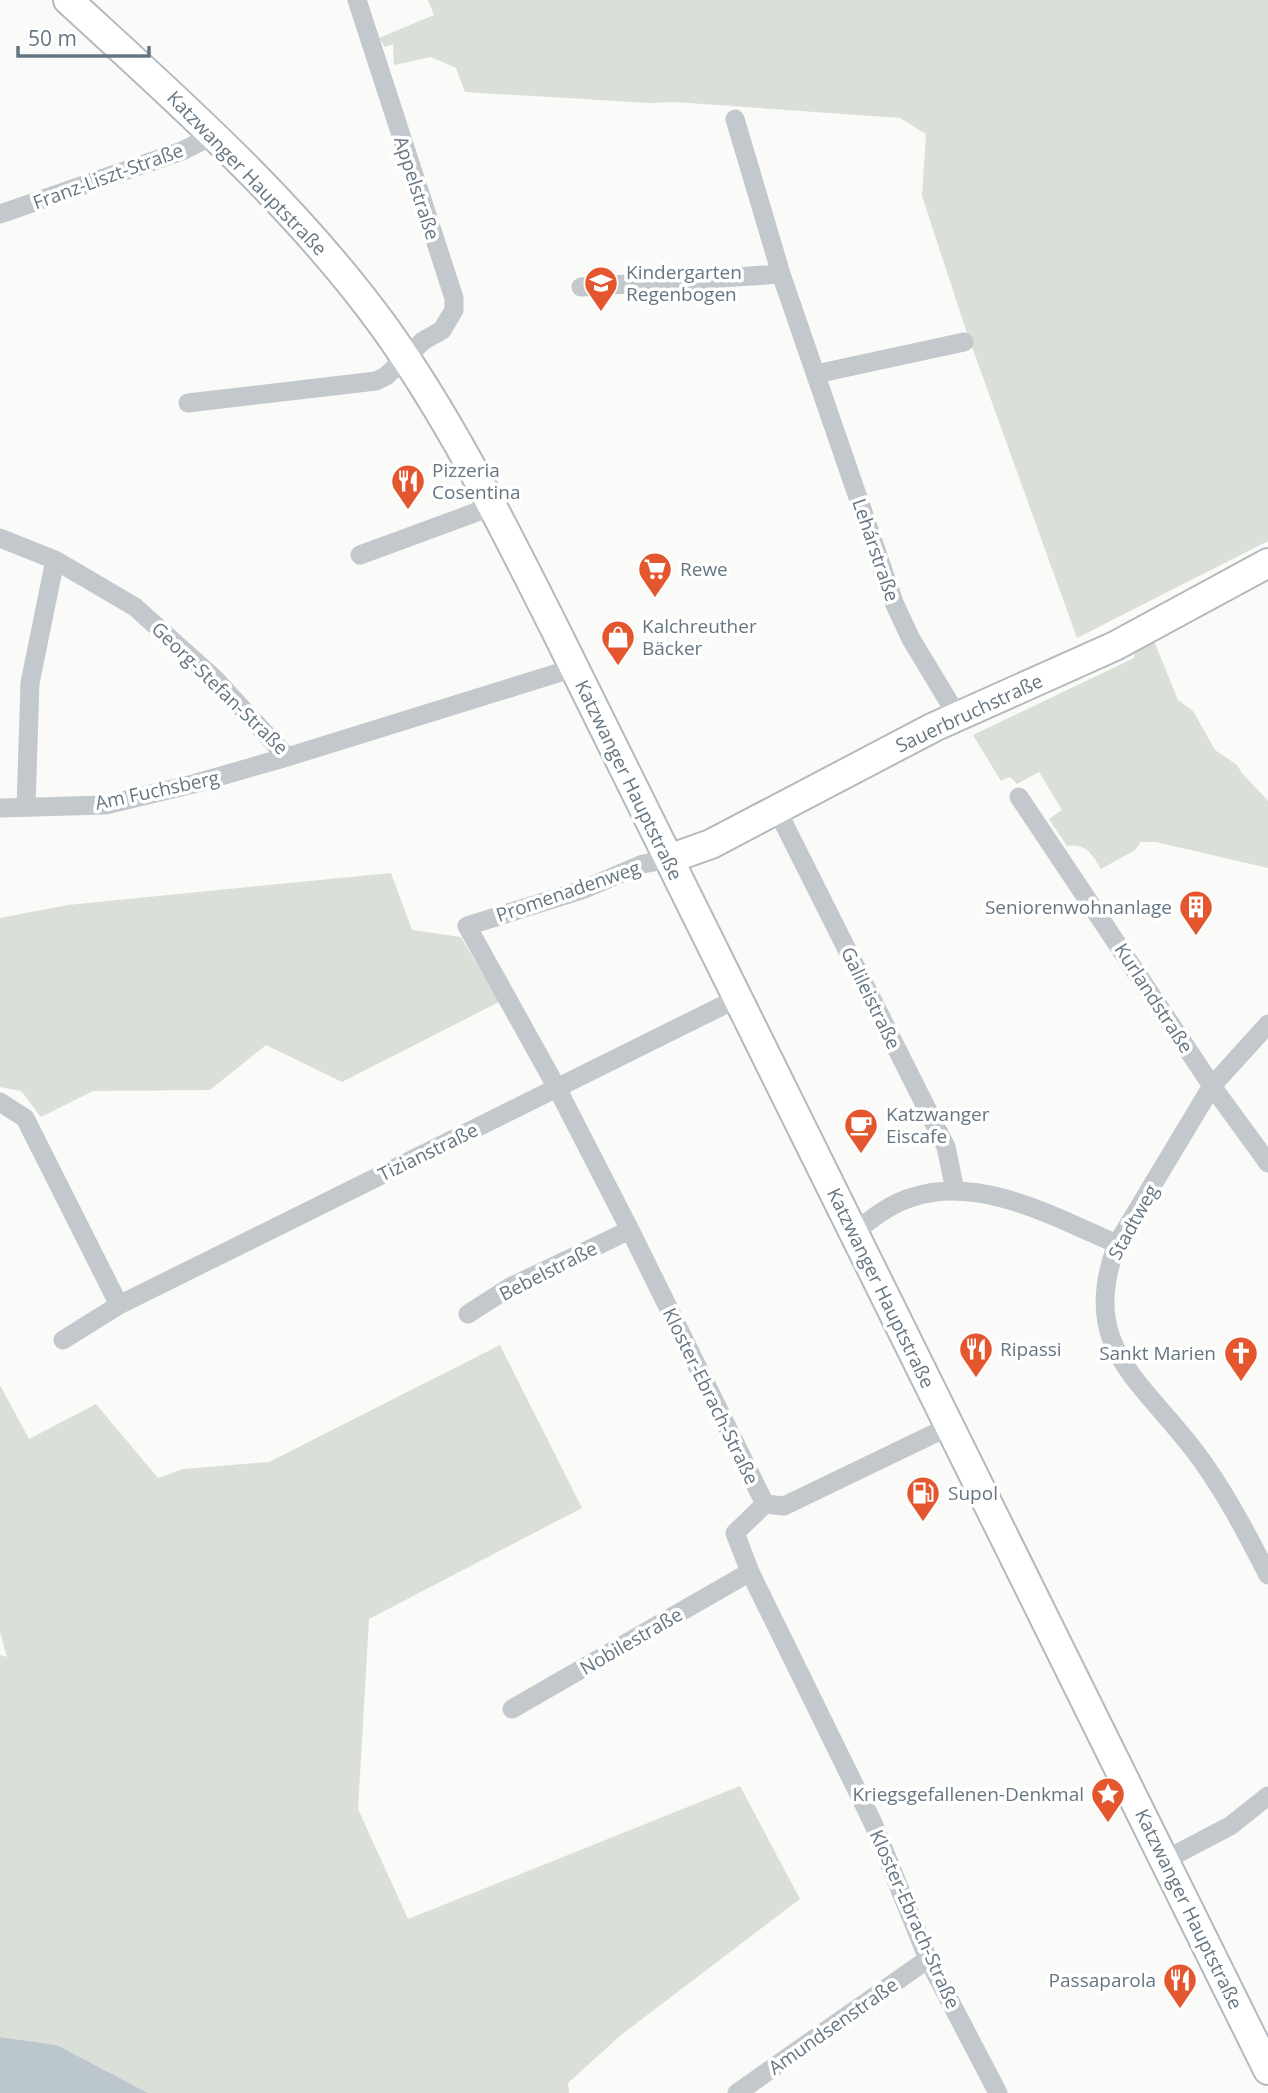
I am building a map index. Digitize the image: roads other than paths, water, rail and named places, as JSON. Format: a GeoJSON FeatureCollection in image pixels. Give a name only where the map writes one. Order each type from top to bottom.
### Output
{"type":"FeatureCollection","features":[{"type":"Feature","properties":{"kind":"main road","name":"Katzwanger Hauptstraße"},"geometry":{"type":"LineString","coordinates":[[68,0],[214,135],[324,251],[406,359],[445,421],[493,506],[574,668],[1268,2070]]}},
{"type":"Feature","properties":{"kind":"main road","name":"Sauerbruchstraße"},"geometry":{"type":"LineString","coordinates":[[669,859],[711,844],[923,732],[1125,642],[1268,563]]}},
{"type":"Feature","properties":{"kind":"street","name":"Appelstraße"},"geometry":{"type":"LineString","coordinates":[[188,403],[376,381],[406,359],[423,341],[442,330],[454,310],[454,298],[357,0]]}},
{"type":"Feature","properties":{"kind":"street","name":"Lehárstraße"},"geometry":{"type":"LineString","coordinates":[[735,120],[781,274],[895,605],[911,639],[958,717]]}},
{"type":"Feature","properties":{"kind":"street","name":"Franz-Liszt-Straße"},"geometry":{"type":"LineString","coordinates":[[0,214],[181,151],[214,135]]}},
{"type":"Feature","properties":{"kind":"street"},"geometry":{"type":"LineString","coordinates":[[580,287],[781,274]]}},
{"type":"Feature","properties":{"kind":"street"},"geometry":{"type":"LineString","coordinates":[[816,374],[964,342]]}},
{"type":"Feature","properties":{"kind":"street"},"geometry":{"type":"LineString","coordinates":[[360,555],[493,506]]}},
{"type":"Feature","properties":{"kind":"street","name":"Georg-Stefan-Straße"},"geometry":{"type":"LineString","coordinates":[[0,538],[55,560],[135,607],[214,678],[287,757],[574,668]]}},
{"type":"Feature","properties":{"kind":"street"},"geometry":{"type":"LineString","coordinates":[[26,807],[30,683],[55,560]]}},
{"type":"Feature","properties":{"kind":"street","name":"Am Fuchsberg"},"geometry":{"type":"LineString","coordinates":[[0,807],[106,805],[287,757]]}},
{"type":"Feature","properties":{"kind":"street","name":"Kurlandstraße"},"geometry":{"type":"LineString","coordinates":[[1019,797],[1212,1086],[1268,1164]]}},
{"type":"Feature","properties":{"kind":"street","name":"Galileistraße"},"geometry":{"type":"LineString","coordinates":[[777,810],[946,1147],[955,1190]]}},
{"type":"Feature","properties":{"kind":"street","name":"Promenadenweg"},"geometry":{"type":"LineString","coordinates":[[467,926],[582,890],[643,864],[669,859]]}},
{"type":"Feature","properties":{"kind":"street","name":"Kloster-Ebrach-Straße"},"geometry":{"type":"LineString","coordinates":[[467,926],[557,1088],[765,1504],[735,1533],[750,1572],[873,1823],[928,1959],[998,2093]]}},
{"type":"Feature","properties":{"kind":"street","name":"Tizianstraße"},"geometry":{"type":"LineString","coordinates":[[64,1339],[119,1305],[738,998]]}},
{"type":"Feature","properties":{"kind":"street","name":"Stadtweg"},"geometry":{"type":"LineString","coordinates":[[1268,1024],[1212,1086],[1117,1244],[1104,1287],[1104,1312],[1111,1342],[1123,1363],[1203,1463],[1248,1536],[1268,1575]]}},
{"type":"Feature","properties":{"kind":"street"},"geometry":{"type":"LineString","coordinates":[[0,1102],[25,1118],[119,1305]]}},
{"type":"Feature","properties":{"kind":"street"},"geometry":{"type":"LineString","coordinates":[[854,1233],[869,1220],[912,1197],[955,1190],[1015,1200],[1117,1244]]}},
{"type":"Feature","properties":{"kind":"street","name":"Bebelstraße"},"geometry":{"type":"LineString","coordinates":[[468,1314],[510,1287],[630,1230]]}},
{"type":"Feature","properties":{"kind":"street"},"geometry":{"type":"LineString","coordinates":[[765,1504],[783,1506],[950,1426]]}},
{"type":"Feature","properties":{"kind":"street","name":"Nobilestraße"},"geometry":{"type":"LineString","coordinates":[[512,1709],[750,1572]]}},
{"type":"Feature","properties":{"kind":"street"},"geometry":{"type":"LineString","coordinates":[[1165,1860],[1230,1826],[1268,1796]]}},
{"type":"Feature","properties":{"kind":"street","name":"Amundsenstraße"},"geometry":{"type":"LineString","coordinates":[[737,2093],[928,1959]]}},
{"type":"Feature","properties":{"kind":"place","name":"Kindergarten Regenbogen"},"geometry":{"type":"Point","coordinates":[601,313]}},
{"type":"Feature","properties":{"kind":"place","name":"Pizzeria Cosentina"},"geometry":{"type":"Point","coordinates":[408,511]}},
{"type":"Feature","properties":{"kind":"place","name":"Rewe"},"geometry":{"type":"Point","coordinates":[655,599]}},
{"type":"Feature","properties":{"kind":"place","name":"Kalchreuther Bäcker"},"geometry":{"type":"Point","coordinates":[618,667]}},
{"type":"Feature","properties":{"kind":"place","name":"Seniorenwohnanlage"},"geometry":{"type":"Point","coordinates":[1196,937]}},
{"type":"Feature","properties":{"kind":"place","name":"Katzwanger Eiscafe"},"geometry":{"type":"Point","coordinates":[861,1155]}},
{"type":"Feature","properties":{"kind":"place","name":"Ripassi"},"geometry":{"type":"Point","coordinates":[976,1379]}},
{"type":"Feature","properties":{"kind":"place","name":"Sankt Marien"},"geometry":{"type":"Point","coordinates":[1241,1383]}},
{"type":"Feature","properties":{"kind":"place","name":"Supol"},"geometry":{"type":"Point","coordinates":[923,1523]}},
{"type":"Feature","properties":{"kind":"place","name":"Kriegsgefallenen-Denkmal"},"geometry":{"type":"Point","coordinates":[1108,1824]}},
{"type":"Feature","properties":{"kind":"place","name":"Passaparola"},"geometry":{"type":"Point","coordinates":[1180,2010]}}]}
